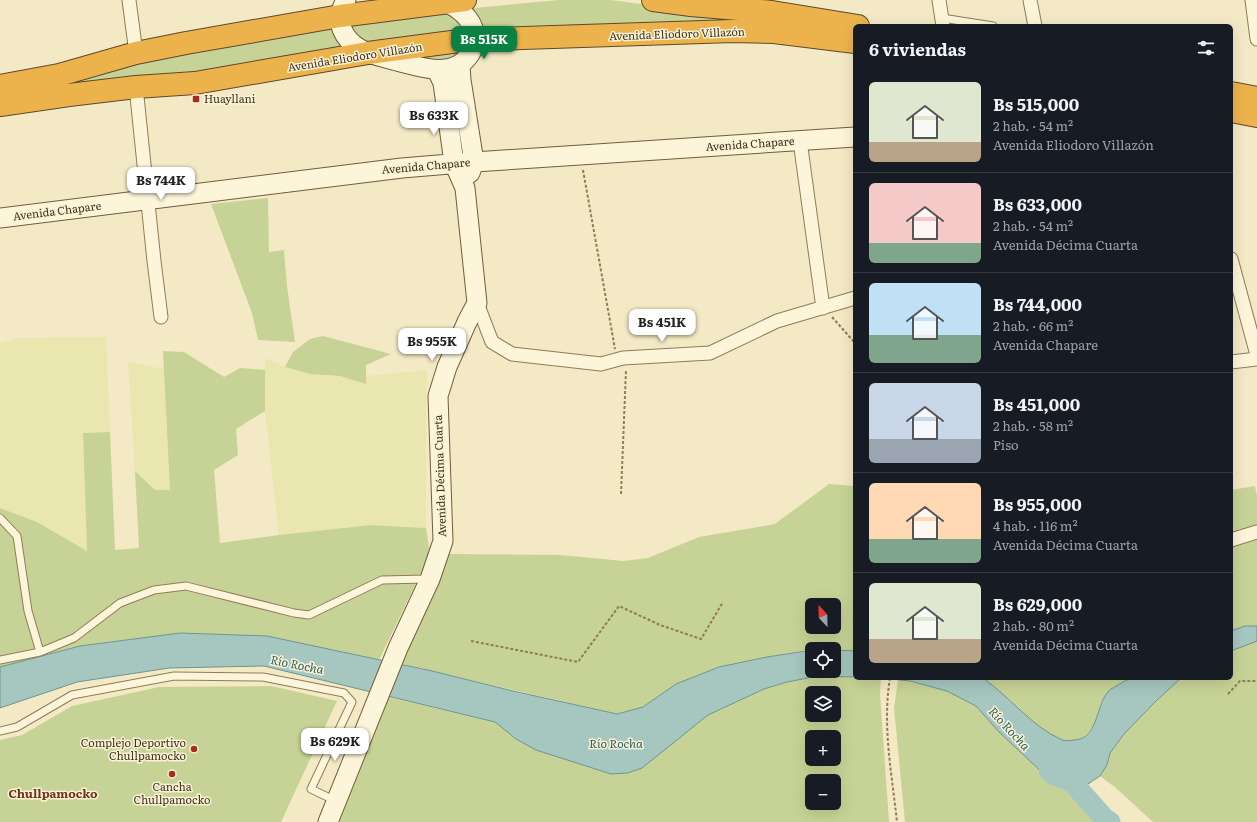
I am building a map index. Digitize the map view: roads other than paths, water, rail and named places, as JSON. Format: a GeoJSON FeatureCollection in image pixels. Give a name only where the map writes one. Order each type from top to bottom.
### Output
{"type":"FeatureCollection","features":[{"type":"Feature","properties":{"kind":"highway","name":"Avenida Eliodoro Villazón"},"geometry":{"type":"LineString","coordinates":[[653,0],[691,5],[771,6],[853,25]]}},
{"type":"Feature","properties":{"kind":"highway"},"geometry":{"type":"LineString","coordinates":[[0,86],[59,75],[136,53],[343,8],[449,1]]}},
{"type":"Feature","properties":{"kind":"highway","name":"Avenida Eliodoro Villazón"},"geometry":{"type":"LineString","coordinates":[[0,105],[136,87],[196,83],[368,53],[474,39],[732,31],[774,32],[853,42]]}},
{"type":"Feature","properties":{"kind":"highway"},"geometry":{"type":"LineString","coordinates":[[1233,94],[1257,98]]}},
{"type":"Feature","properties":{"kind":"highway"},"geometry":{"type":"LineString","coordinates":[[1233,111],[1257,116]]}},
{"type":"Feature","properties":{"kind":"main road"},"geometry":{"type":"LineString","coordinates":[[343,8],[341,26],[344,35],[349,42],[368,53],[436,70],[447,70],[460,65],[469,56],[473,48],[474,39],[471,22],[449,1]]}},
{"type":"Feature","properties":{"kind":"main road"},"geometry":{"type":"LineString","coordinates":[[460,65],[474,162],[465,188]]}},
{"type":"Feature","properties":{"kind":"main road"},"geometry":{"type":"LineString","coordinates":[[436,70],[443,83],[454,163],[465,188],[477,303]]}},
{"type":"Feature","properties":{"kind":"main road","name":"Avenida Chapare"},"geometry":{"type":"LineString","coordinates":[[0,218],[402,168],[454,163],[853,137]]}},
{"type":"Feature","properties":{"kind":"main road","name":"Avenida Décima Cuarta"},"geometry":{"type":"LineString","coordinates":[[328,822],[398,648],[430,579],[443,541],[438,396],[446,367],[477,303]]}},
{"type":"Feature","properties":{"kind":"street"},"geometry":{"type":"LineString","coordinates":[[129,0],[136,53]]}},
{"type":"Feature","properties":{"kind":"street"},"geometry":{"type":"LineString","coordinates":[[939,0],[942,22]]}},
{"type":"Feature","properties":{"kind":"street"},"geometry":{"type":"LineString","coordinates":[[1030,0],[1035,24]]}},
{"type":"Feature","properties":{"kind":"street"},"geometry":{"type":"LineString","coordinates":[[1252,0],[1257,39]]}},
{"type":"Feature","properties":{"kind":"street"},"geometry":{"type":"LineString","coordinates":[[136,87],[161,317]]}},
{"type":"Feature","properties":{"kind":"street"},"geometry":{"type":"LineString","coordinates":[[800,141],[823,308]]}},
{"type":"Feature","properties":{"kind":"street"},"geometry":{"type":"LineString","coordinates":[[1233,266],[1257,355]]}},
{"type":"Feature","properties":{"kind":"street"},"geometry":{"type":"LineString","coordinates":[[477,303],[492,342],[512,354],[601,364],[617,360],[710,353],[777,321],[853,299]]}},
{"type":"Feature","properties":{"kind":"street"},"geometry":{"type":"LineString","coordinates":[[1233,362],[1257,358]]}},
{"type":"Feature","properties":{"kind":"street"},"geometry":{"type":"LineString","coordinates":[[1233,539],[1257,532]]}},
{"type":"Feature","properties":{"kind":"lane"},"geometry":{"type":"LineString","coordinates":[[942,22],[968,24]]}},
{"type":"Feature","properties":{"kind":"lane"},"geometry":{"type":"LineString","coordinates":[[0,518],[17,536],[28,611],[40,652]]}},
{"type":"Feature","properties":{"kind":"lane"},"geometry":{"type":"LineString","coordinates":[[0,660],[40,652],[74,638],[120,603],[154,590],[186,586],[294,613],[309,615],[382,580],[430,579]]}},
{"type":"Feature","properties":{"kind":"lane"},"geometry":{"type":"LineString","coordinates":[[0,731],[18,727],[72,695],[174,676],[263,677],[344,693],[352,702],[311,789],[336,801]]}},
{"type":"Feature","properties":{"kind":"water"},"geometry":{"type":"Polygon","coordinates":[[[1245,626],[1257,626],[1257,641],[1233,650],[1233,630],[1245,626]]]}},
{"type":"Feature","properties":{"kind":"water","name":"Río Rocha"},"geometry":{"type":"Polygon","coordinates":[[[180,633],[267,636],[432,671],[617,714],[643,707],[676,684],[719,667],[767,657],[805,651],[805,678],[808,678],[764,689],[708,715],[642,768],[628,773],[611,774],[536,750],[516,739],[495,722],[264,666],[169,668],[77,682],[0,708],[0,667],[80,646],[180,633]]]}},
{"type":"Feature","properties":{"kind":"water","name":"Río Rocha"},"geometry":{"type":"Polygon","coordinates":[[[841,650],[853,651],[853,677],[841,677],[841,650]]]}},
{"type":"Feature","properties":{"kind":"water"},"geometry":{"type":"Polygon","coordinates":[[[900,680],[986,680],[1040,727],[1062,740],[1068,741],[1082,738],[1093,727],[1102,702],[1111,689],[1128,680],[1179,680],[1124,734],[1110,753],[1107,765],[1100,776],[1088,784],[1068,785],[1047,777],[999,732],[976,706],[947,691],[910,681],[900,680]]]}},
{"type":"Feature","properties":{"kind":"waterway"},"geometry":{"type":"LineString","coordinates":[[1049,770],[1053,774],[1072,782],[1105,819],[1110,822]]}},
{"type":"Feature","properties":{"kind":"place","name":"Huayllani"},"geometry":{"type":"Point","coordinates":[196,99]}},
{"type":"Feature","properties":{"kind":"place","name":"Complejo Deportivo Chullpamocko"},"geometry":{"type":"Point","coordinates":[194,749]}},
{"type":"Feature","properties":{"kind":"place","name":"Cancha Chullpamocko"},"geometry":{"type":"Point","coordinates":[172,774]}},
{"type":"Feature","properties":{"kind":"district","name":"Chullpamocko"},"geometry":{"type":"Point","coordinates":[53,794]}}]}
